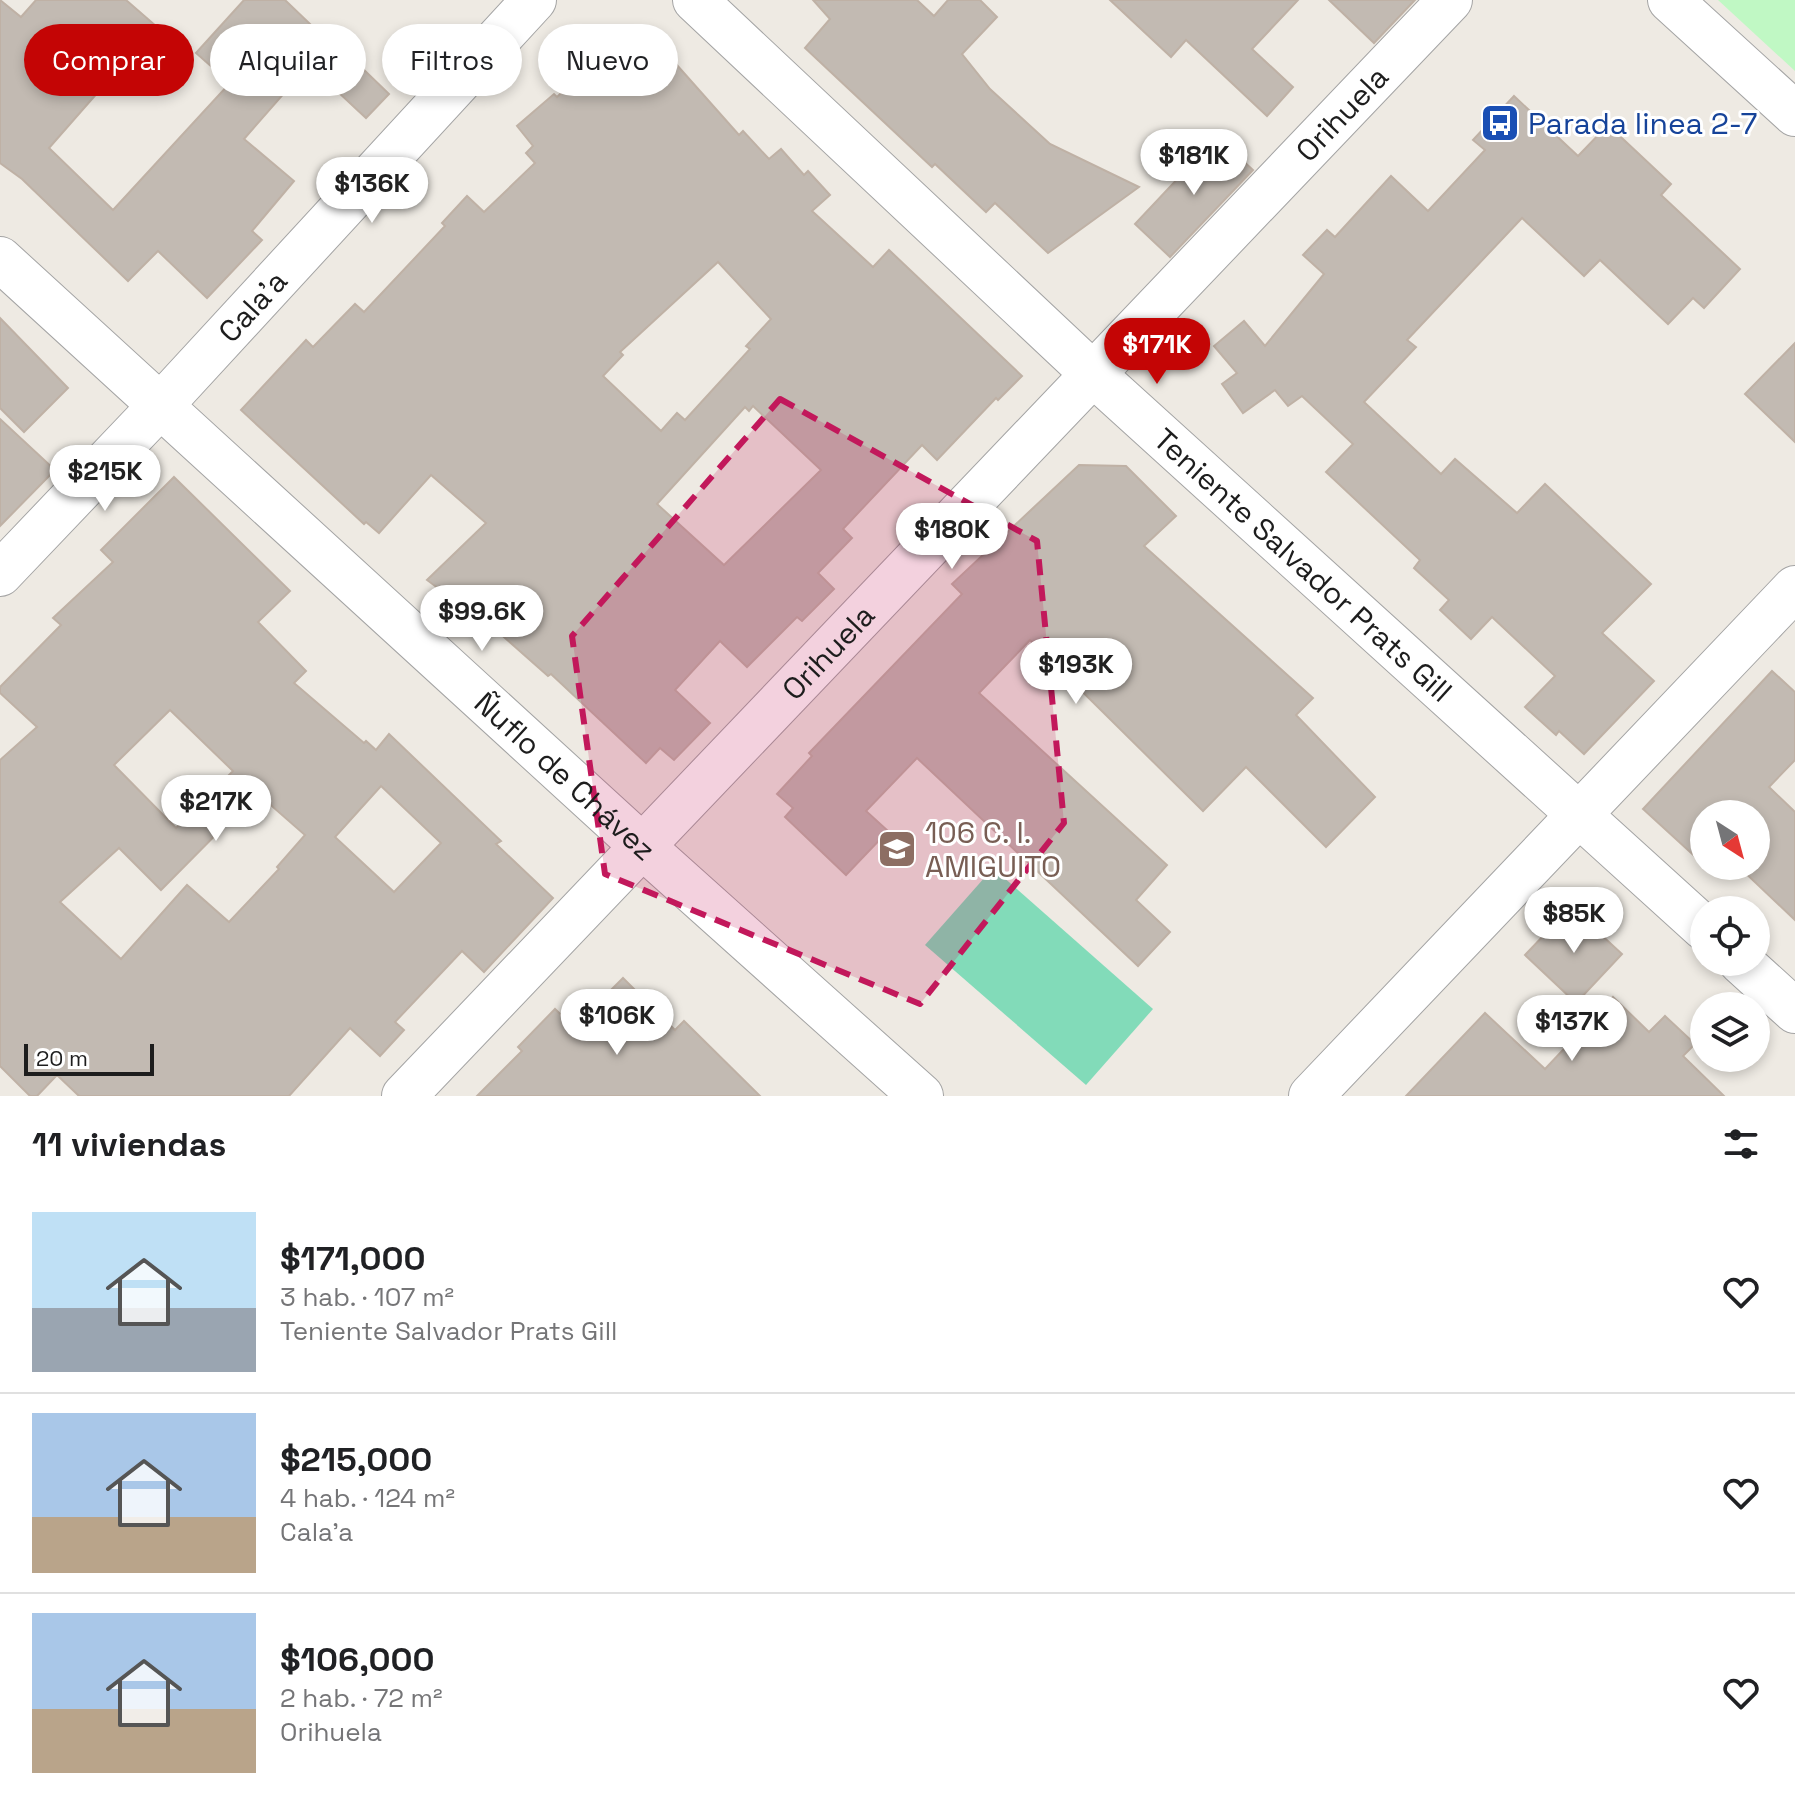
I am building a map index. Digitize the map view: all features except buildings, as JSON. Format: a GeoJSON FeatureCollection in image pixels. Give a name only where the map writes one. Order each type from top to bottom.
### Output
{"type":"FeatureCollection","features":[{"type":"Feature","properties":{"kind":"street","name":"Cala'a"},"geometry":{"type":"LineString","coordinates":[[0,574],[161,405],[534,0]]}},
{"type":"Feature","properties":{"kind":"street","name":"Teniente Salvador Prats Gill"},"geometry":{"type":"LineString","coordinates":[[695,0],[1093,374],[1690,915]]}},
{"type":"Feature","properties":{"kind":"street","name":"Orihuela"},"geometry":{"type":"LineString","coordinates":[[404,1096],[1450,0]]}},
{"type":"Feature","properties":{"kind":"street"},"geometry":{"type":"LineString","coordinates":[[1670,0],[1795,114]]}},
{"type":"Feature","properties":{"kind":"street","name":"Ñuflo de Chávez"},"geometry":{"type":"LineString","coordinates":[[0,259],[642,846],[921,1096]]}},
{"type":"Feature","properties":{"kind":"street"},"geometry":{"type":"LineString","coordinates":[[1311,1096],[1795,588]]}},
{"type":"Feature","properties":{"kind":"street"},"geometry":{"type":"LineString","coordinates":[[1756,976],[1795,1011]]}},
{"type":"Feature","properties":{"kind":"highlighted area"},"geometry":{"type":"Polygon","coordinates":[[[780,399],[1037,541],[1064,823],[920,1004],[605,874],[572,636],[780,399]]]}},
{"type":"Feature","properties":{"kind":"green space"},"geometry":{"type":"Polygon","coordinates":[[[1718,0],[1795,0],[1795,71],[1718,0]]]}},
{"type":"Feature","properties":{"kind":"green space"},"geometry":{"type":"Polygon","coordinates":[[[993,868],[1153,1009],[1086,1085],[925,945],[993,868]]]}},
{"type":"Feature","properties":{"kind":"place","name":"Parada linea 2-7"},"geometry":{"type":"Point","coordinates":[1500,123]}},
{"type":"Feature","properties":{"kind":"place","name":"106 C. I. AMIGUITO"},"geometry":{"type":"Point","coordinates":[897,849]}}]}
